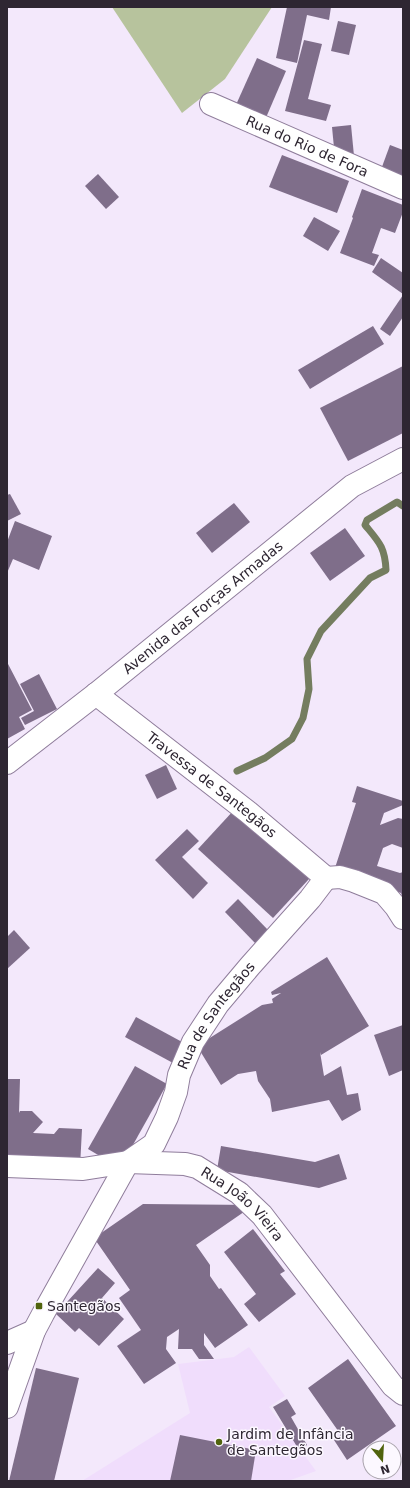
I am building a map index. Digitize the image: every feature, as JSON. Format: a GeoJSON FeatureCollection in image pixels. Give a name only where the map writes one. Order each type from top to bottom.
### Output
{"type":"FeatureCollection","features":[{"type":"Feature","properties":{"kind":"street","name":"Rua do Rio de Fora"},"geometry":{"type":"LineString","coordinates":[[212,104],[403,188]]}},
{"type":"Feature","properties":{"kind":"street","name":"Avenida das Forças Armadas"},"geometry":{"type":"LineString","coordinates":[[7,764],[96,694],[352,486],[403,459]]}},
{"type":"Feature","properties":{"kind":"street","name":"Travessa de Santegãos"},"geometry":{"type":"LineString","coordinates":[[96,694],[248,812],[326,878]]}},
{"type":"Feature","properties":{"kind":"street"},"geometry":{"type":"LineString","coordinates":[[326,878],[340,877],[384,893],[403,918]]}},
{"type":"Feature","properties":{"kind":"street","name":"Rua de Santegãos"},"geometry":{"type":"LineString","coordinates":[[128,1162],[154,1144],[167,1117],[176,1092],[179,1076],[190,1047],[218,1004],[310,899],[326,878]]}},
{"type":"Feature","properties":{"kind":"street"},"geometry":{"type":"LineString","coordinates":[[7,1407],[34,1331],[128,1162]]}},
{"type":"Feature","properties":{"kind":"street","name":"Rua João Vieira"},"geometry":{"type":"LineString","coordinates":[[7,1166],[83,1169],[128,1162],[184,1164],[197,1167],[239,1193],[262,1215],[388,1380],[403,1394]]}},
{"type":"Feature","properties":{"kind":"street"},"geometry":{"type":"LineString","coordinates":[[7,1343],[34,1331]]}},
{"type":"Feature","properties":{"kind":"shaded area","name":"Jardim de Infância de Santegãos"},"geometry":{"type":"Polygon","coordinates":[[[249,1347],[285,1396],[269,1407],[316,1471],[288,1481],[82,1481],[190,1413],[178,1364],[234,1357],[249,1347]]]}},
{"type":"Feature","properties":{"kind":"green space"},"geometry":{"type":"Polygon","coordinates":[[[112,7],[272,7],[225,79],[182,113],[112,7]]]}},
{"type":"Feature","properties":{"kind":"building"},"geometry":{"type":"Polygon","coordinates":[[[287,7],[331,7],[329,20],[307,15],[297,63],[276,58],[287,7]]]}},
{"type":"Feature","properties":{"kind":"building"},"geometry":{"type":"Polygon","coordinates":[[[338,21],[356,25],[349,55],[331,51],[338,21]]]}},
{"type":"Feature","properties":{"kind":"building"},"geometry":{"type":"Polygon","coordinates":[[[304,40],[322,44],[308,99],[331,105],[326,121],[285,111],[304,40]]]}},
{"type":"Feature","properties":{"kind":"building"},"geometry":{"type":"Polygon","coordinates":[[[257,58],[286,71],[265,120],[235,107],[257,58]]]}},
{"type":"Feature","properties":{"kind":"building"},"geometry":{"type":"Polygon","coordinates":[[[351,125],[354,156],[335,158],[332,127],[351,125]]]}},
{"type":"Feature","properties":{"kind":"building"},"geometry":{"type":"Polygon","coordinates":[[[390,145],[403,150],[403,184],[379,175],[390,145]]]}},
{"type":"Feature","properties":{"kind":"building"},"geometry":{"type":"Polygon","coordinates":[[[282,155],[349,181],[337,213],[269,187],[282,155]]]}},
{"type":"Feature","properties":{"kind":"building"},"geometry":{"type":"Polygon","coordinates":[[[98,174],[119,197],[106,209],[85,186],[98,174]]]}},
{"type":"Feature","properties":{"kind":"building"},"geometry":{"type":"Polygon","coordinates":[[[362,189],[403,205],[403,212],[395,233],[381,228],[372,253],[379,255],[374,266],[340,253],[362,189]]]}},
{"type":"Feature","properties":{"kind":"building"},"geometry":{"type":"Polygon","coordinates":[[[314,217],[340,231],[328,251],[303,236],[314,217]]]}},
{"type":"Feature","properties":{"kind":"building"},"geometry":{"type":"Polygon","coordinates":[[[381,258],[403,273],[403,294],[372,272],[381,258]]]}},
{"type":"Feature","properties":{"kind":"building"},"geometry":{"type":"Polygon","coordinates":[[[403,295],[403,317],[390,336],[380,329],[403,295]]]}},
{"type":"Feature","properties":{"kind":"building"},"geometry":{"type":"Polygon","coordinates":[[[373,326],[384,344],[310,389],[298,370],[373,326]]]}},
{"type":"Feature","properties":{"kind":"building"},"geometry":{"type":"Polygon","coordinates":[[[403,366],[403,433],[348,461],[320,408],[403,366]]]}},
{"type":"Feature","properties":{"kind":"building"},"geometry":{"type":"Polygon","coordinates":[[[10,494],[21,514],[7,521],[7,495],[10,494]]]}},
{"type":"Feature","properties":{"kind":"building"},"geometry":{"type":"Polygon","coordinates":[[[234,503],[250,522],[212,553],[196,533],[234,503]]]}},
{"type":"Feature","properties":{"kind":"building"},"geometry":{"type":"Polygon","coordinates":[[[15,521],[52,536],[39,570],[13,559],[7,573],[7,542],[15,521]]]}},
{"type":"Feature","properties":{"kind":"building"},"geometry":{"type":"Polygon","coordinates":[[[345,528],[365,556],[330,581],[310,553],[345,528]]]}},
{"type":"Feature","properties":{"kind":"building"},"geometry":{"type":"Polygon","coordinates":[[[7,662],[32,710],[19,717],[25,729],[7,739],[7,662]]]}},
{"type":"Feature","properties":{"kind":"building"},"geometry":{"type":"Polygon","coordinates":[[[39,674],[57,709],[25,725],[21,718],[34,711],[20,684],[39,674]]]}},
{"type":"Feature","properties":{"kind":"building"},"geometry":{"type":"Polygon","coordinates":[[[166,765],[177,789],[157,799],[145,775],[166,765]]]}},
{"type":"Feature","properties":{"kind":"building"},"geometry":{"type":"Polygon","coordinates":[[[357,786],[403,801],[403,805],[384,813],[380,825],[398,818],[403,819],[403,848],[392,844],[383,848],[377,866],[400,873],[403,872],[403,899],[401,893],[334,871],[356,803],[352,802],[357,786]]]}},
{"type":"Feature","properties":{"kind":"building"},"geometry":{"type":"Polygon","coordinates":[[[234,810],[309,879],[273,918],[198,849],[234,810]]]}},
{"type":"Feature","properties":{"kind":"building"},"geometry":{"type":"Polygon","coordinates":[[[187,829],[199,841],[182,857],[208,883],[193,899],[155,860],[187,829]]]}},
{"type":"Feature","properties":{"kind":"building"},"geometry":{"type":"Polygon","coordinates":[[[238,899],[268,930],[255,943],[225,912],[238,899]]]}},
{"type":"Feature","properties":{"kind":"building"},"geometry":{"type":"Polygon","coordinates":[[[14,930],[30,948],[7,969],[7,937],[14,930]]]}},
{"type":"Feature","properties":{"kind":"building"},"geometry":{"type":"Polygon","coordinates":[[[327,957],[369,1026],[321,1055],[320,1052],[324,1076],[341,1066],[347,1095],[358,1093],[361,1110],[342,1121],[329,1100],[272,1112],[270,1099],[258,1081],[256,1071],[238,1074],[221,1085],[197,1046],[262,1005],[273,1003],[272,999],[281,993],[272,995],[271,992],[327,957]]]}},
{"type":"Feature","properties":{"kind":"building"},"geometry":{"type":"Polygon","coordinates":[[[136,1017],[184,1043],[173,1063],[125,1037],[136,1017]]]}},
{"type":"Feature","properties":{"kind":"building"},"geometry":{"type":"Polygon","coordinates":[[[403,1025],[403,1070],[389,1076],[374,1035],[403,1025]]]}},
{"type":"Feature","properties":{"kind":"building"},"geometry":{"type":"Polygon","coordinates":[[[135,1066],[167,1084],[120,1168],[88,1149],[135,1066]]]}},
{"type":"Feature","properties":{"kind":"building"},"geometry":{"type":"Polygon","coordinates":[[[7,1079],[20,1079],[19,1113],[20,1111],[32,1111],[43,1122],[33,1133],[54,1134],[59,1128],[82,1129],[80,1167],[7,1165],[7,1079]]]}},
{"type":"Feature","properties":{"kind":"building"},"geometry":{"type":"Polygon","coordinates":[[[221,1146],[315,1162],[339,1154],[347,1179],[319,1188],[217,1170],[221,1146]]]}},
{"type":"Feature","properties":{"kind":"building"},"geometry":{"type":"Polygon","coordinates":[[[143,1204],[254,1205],[196,1245],[210,1265],[210,1276],[219,1289],[221,1288],[248,1325],[215,1348],[204,1333],[204,1345],[214,1359],[199,1359],[192,1349],[178,1349],[179,1329],[167,1337],[166,1349],[176,1363],[144,1384],[117,1346],[141,1330],[119,1298],[130,1290],[94,1238],[143,1204]]]}},
{"type":"Feature","properties":{"kind":"building"},"geometry":{"type":"Polygon","coordinates":[[[253,1229],[285,1271],[280,1274],[296,1294],[259,1322],[244,1304],[256,1294],[224,1252],[253,1229]]]}},
{"type":"Feature","properties":{"kind":"building"},"geometry":{"type":"Polygon","coordinates":[[[98,1268],[115,1283],[102,1298],[124,1319],[99,1346],[79,1328],[75,1332],[56,1314],[98,1268]]]}},
{"type":"Feature","properties":{"kind":"building"},"geometry":{"type":"Polygon","coordinates":[[[348,1359],[396,1426],[376,1440],[362,1440],[362,1450],[347,1460],[334,1440],[341,1435],[308,1388],[348,1359]]]}},
{"type":"Feature","properties":{"kind":"building"},"geometry":{"type":"Polygon","coordinates":[[[36,1368],[79,1378],[54,1481],[9,1481],[36,1368]]]}},
{"type":"Feature","properties":{"kind":"building"},"geometry":{"type":"Polygon","coordinates":[[[287,1399],[296,1414],[291,1417],[307,1445],[299,1450],[273,1407],[287,1399]]]}},
{"type":"Feature","properties":{"kind":"building"},"geometry":{"type":"Polygon","coordinates":[[[180,1435],[256,1450],[251,1481],[170,1481],[180,1435]]]}},
{"type":"Feature","properties":{"kind":"waterway"},"geometry":{"type":"LineString","coordinates":[[237,771],[265,758],[292,739],[303,718],[309,689],[307,659],[321,631],[370,578],[386,570],[383,550],[378,541],[365,525],[367,520],[397,502],[403,506]]}},
{"type":"Feature","properties":{"kind":"place","name":"Santegãos"},"geometry":{"type":"Point","coordinates":[39,1306]}},
{"type":"Feature","properties":{"kind":"place","name":"Jardim de Infância de Santegãos"},"geometry":{"type":"Point","coordinates":[219,1442]}}]}
